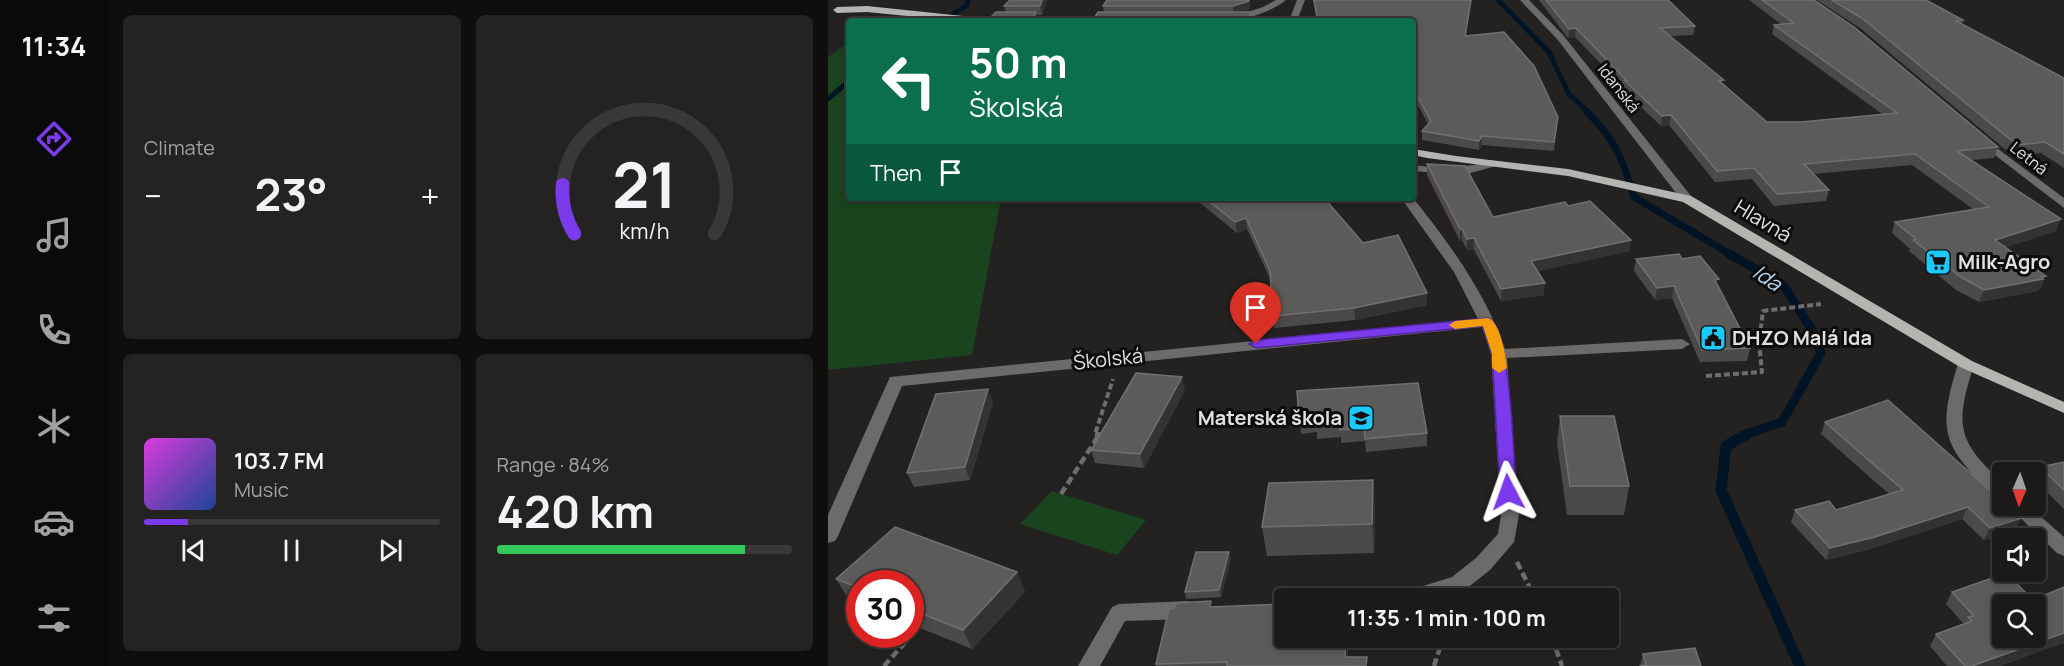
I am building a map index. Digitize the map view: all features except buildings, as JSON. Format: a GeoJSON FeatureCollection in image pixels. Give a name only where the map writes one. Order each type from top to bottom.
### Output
{"type":"FeatureCollection","features":[{"type":"Feature","properties":{"kind":"main road"},"geometry":{"type":"LineString","coordinates":[[833,10],[850,5],[856,0]]}},
{"type":"Feature","properties":{"kind":"main road"},"geometry":{"type":"LineString","coordinates":[[866,0],[912,14]]}},
{"type":"Feature","properties":{"kind":"main road"},"geometry":{"type":"LineString","coordinates":[[833,10],[867,9],[935,18]]}},
{"type":"Feature","properties":{"kind":"main road","name":"Hlavná"},"geometry":{"type":"LineString","coordinates":[[1416,152],[1529,167],[1646,188],[1687,199],[1966,364],[2064,408]]}},
{"type":"Feature","properties":{"kind":"street"},"geometry":{"type":"LineString","coordinates":[[1232,18],[1282,0]]}},
{"type":"Feature","properties":{"kind":"street"},"geometry":{"type":"LineString","coordinates":[[1294,18],[1301,0]]}},
{"type":"Feature","properties":{"kind":"street","name":"Idanská"},"geometry":{"type":"LineString","coordinates":[[1524,0],[1560,37],[1687,199]]}},
{"type":"Feature","properties":{"kind":"street","name":"Letná"},"geometry":{"type":"LineString","coordinates":[[1976,135],[2064,204]]}},
{"type":"Feature","properties":{"kind":"street"},"geometry":{"type":"LineString","coordinates":[[1416,168],[1463,172],[1479,170],[1492,164]]}},
{"type":"Feature","properties":{"kind":"street"},"geometry":{"type":"LineString","coordinates":[[1409,201],[1448,250],[1488,322],[1499,354],[1510,515],[1508,537],[1483,564],[1459,584],[1445,588]]}},
{"type":"Feature","properties":{"kind":"street","name":"Školská"},"geometry":{"type":"LineString","coordinates":[[828,536],[896,381],[1488,322]]}},
{"type":"Feature","properties":{"kind":"street"},"geometry":{"type":"LineString","coordinates":[[1499,354],[1682,344]]}},
{"type":"Feature","properties":{"kind":"street"},"geometry":{"type":"LineString","coordinates":[[1966,364],[1955,402],[1956,440],[1968,459],[1992,482]]}},
{"type":"Feature","properties":{"kind":"street"},"geometry":{"type":"LineString","coordinates":[[2028,516],[2064,548]]}},
{"type":"Feature","properties":{"kind":"street"},"geometry":{"type":"LineString","coordinates":[[1089,666],[1119,613],[1213,609]]}},
{"type":"Feature","properties":{"kind":"path"},"geometry":{"type":"LineString","coordinates":[[1706,376],[1762,372],[1758,358],[1762,311],[1817,306]]}},
{"type":"Feature","properties":{"kind":"path"},"geometry":{"type":"LineString","coordinates":[[1111,436],[1095,434],[1113,379],[1116,358]]}},
{"type":"Feature","properties":{"kind":"path"},"geometry":{"type":"LineString","coordinates":[[1061,494],[1099,435]]}},
{"type":"Feature","properties":{"kind":"path"},"geometry":{"type":"LineString","coordinates":[[1508,537],[1519,569],[1529,588]]}},
{"type":"Feature","properties":{"kind":"path"},"geometry":{"type":"LineString","coordinates":[[884,666],[900,648]]}},
{"type":"Feature","properties":{"kind":"path"},"geometry":{"type":"LineString","coordinates":[[1434,666],[1440,648]]}},
{"type":"Feature","properties":{"kind":"path"},"geometry":{"type":"LineString","coordinates":[[1556,648],[1562,666]]}},
{"type":"Feature","properties":{"kind":"green space"},"geometry":{"type":"Polygon","coordinates":[[[846,44],[846,201],[1000,201],[972,355],[828,370],[828,57],[846,44]]]}},
{"type":"Feature","properties":{"kind":"green space"},"geometry":{"type":"Polygon","coordinates":[[[1052,491],[1146,520],[1117,555],[1020,524],[1052,491]]]}},
{"type":"Feature","properties":{"kind":"waterway"},"geometry":{"type":"LineString","coordinates":[[948,18],[967,5],[968,0]]}},
{"type":"Feature","properties":{"kind":"waterway","name":"Ida"},"geometry":{"type":"LineString","coordinates":[[1498,0],[1549,52],[1569,94],[1588,112]]}},
{"type":"Feature","properties":{"kind":"waterway"},"geometry":{"type":"LineString","coordinates":[[828,99],[846,84]]}},
{"type":"Feature","properties":{"kind":"waterway","name":"Ida"},"geometry":{"type":"LineString","coordinates":[[1586,111],[1617,150],[1634,197],[1730,254]]}},
{"type":"Feature","properties":{"kind":"waterway","name":"Ida"},"geometry":{"type":"LineString","coordinates":[[1728,253],[1784,286],[1812,330],[1821,353],[1782,422],[1744,435]]}},
{"type":"Feature","properties":{"kind":"waterway","name":"Ida"},"geometry":{"type":"LineString","coordinates":[[1747,434],[1726,446],[1721,490],[1800,666]]}},
{"type":"Feature","properties":{"kind":"slow traffic"},"geometry":{"type":"LineString","coordinates":[[1455,325],[1488,322],[1499,354],[1499,368]]}},
{"type":"Feature","properties":{"kind":"place","name":"Milk-Agro"},"geometry":{"type":"Point","coordinates":[1938,262]}},
{"type":"Feature","properties":{"kind":"place","name":"DHZO Malá Ida"},"geometry":{"type":"Point","coordinates":[1713,338]}},
{"type":"Feature","properties":{"kind":"place","name":"Materská škola"},"geometry":{"type":"Point","coordinates":[1361,418]}},
{"type":"Feature","properties":{"kind":"route"},"geometry":{"type":"LineString","coordinates":[[1256,344],[1488,322],[1499,354],[1508,492]]}}]}
